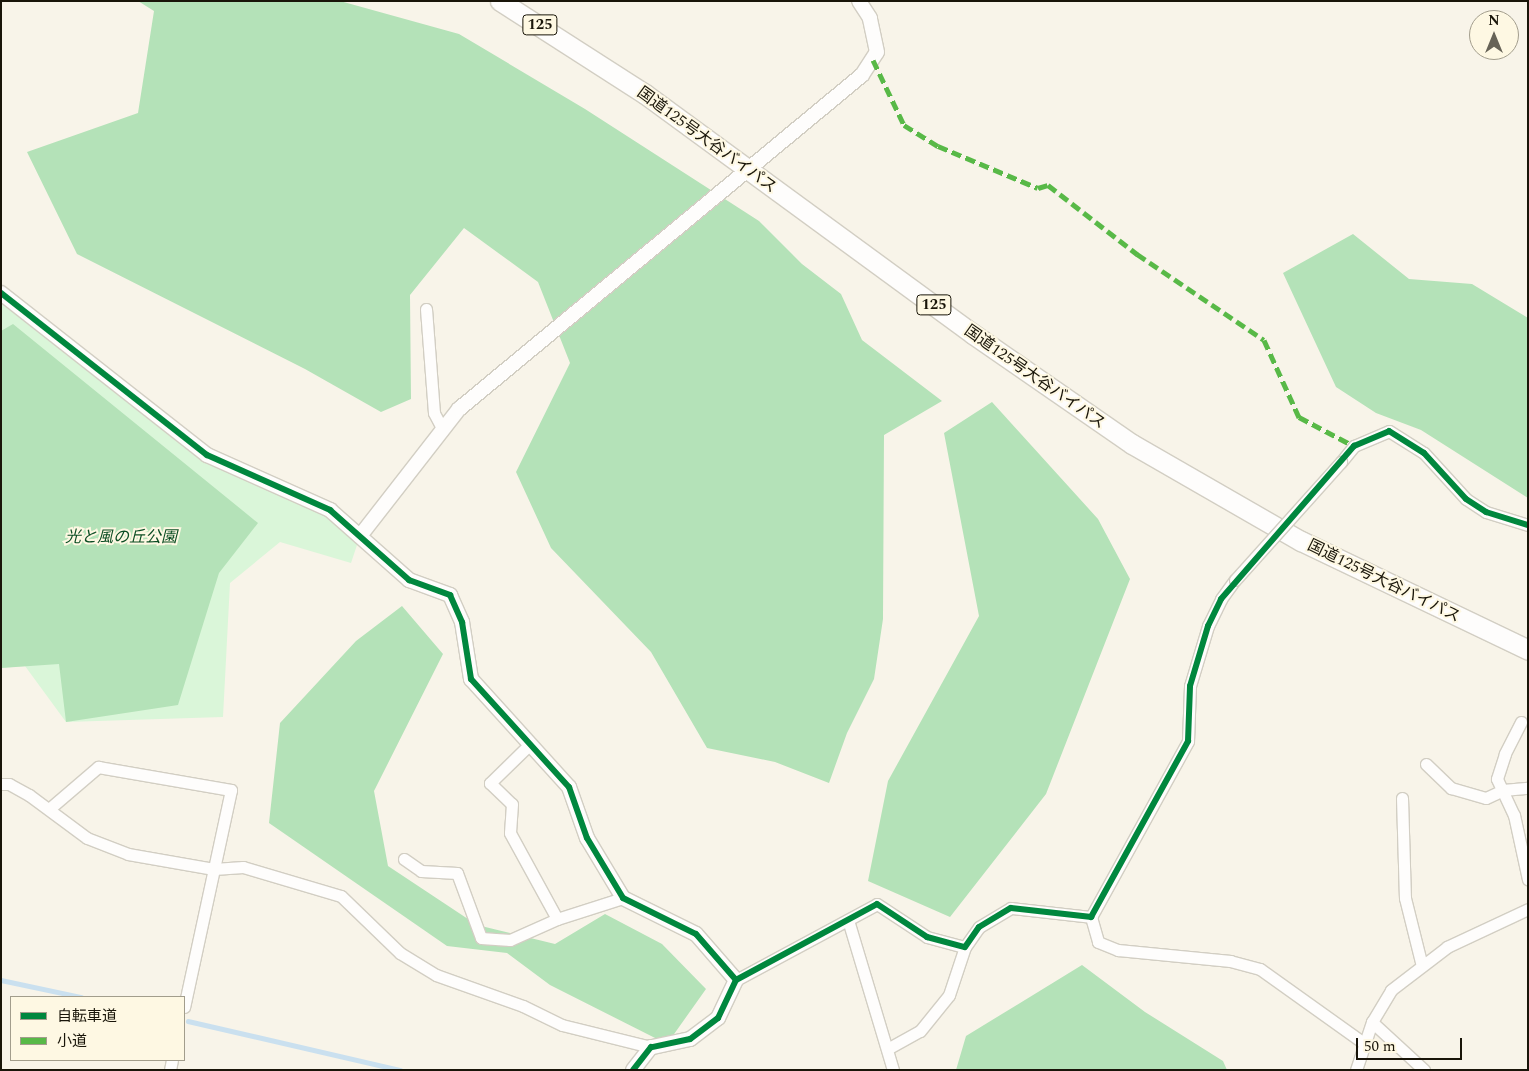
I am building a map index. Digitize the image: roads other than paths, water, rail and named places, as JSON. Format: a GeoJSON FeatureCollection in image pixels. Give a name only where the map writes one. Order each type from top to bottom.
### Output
{"type":"FeatureCollection","features":[{"type":"Feature","properties":{"kind":"highway","name":"国道125号大谷バイパス"},"geometry":{"type":"LineString","coordinates":[[500,1],[646,94],[974,334],[1132,444],[1301,541],[1528,650]]}},
{"type":"Feature","properties":{"kind":"street"},"geometry":{"type":"LineString","coordinates":[[360,536],[459,409],[869,67],[877,52],[875,35],[870,18],[860,1]]}},
{"type":"Feature","properties":{"kind":"street"},"geometry":{"type":"LineString","coordinates":[[1,293],[207,454],[330,510],[409,580],[450,595],[462,622],[472,679],[568,787],[587,838],[623,898],[696,934],[736,980]]}},
{"type":"Feature","properties":{"kind":"street"},"geometry":{"type":"LineString","coordinates":[[426,309],[434,413],[443,430]]}},
{"type":"Feature","properties":{"kind":"street"},"geometry":{"type":"LineString","coordinates":[[1365,1044],[1260,969],[1230,961],[1118,950],[1098,942],[1091,917],[1188,741],[1190,686],[1208,626],[1221,598],[1354,446],[1389,431],[1424,453],[1473,503],[1508,521],[1528,526]]}},
{"type":"Feature","properties":{"kind":"street"},"geometry":{"type":"LineString","coordinates":[[1521,722],[1505,754],[1497,779],[1514,815],[1528,879]]}},
{"type":"Feature","properties":{"kind":"street"},"geometry":{"type":"LineString","coordinates":[[530,744],[490,783],[512,804],[510,833],[557,919]]}},
{"type":"Feature","properties":{"kind":"street"},"geometry":{"type":"LineString","coordinates":[[1426,764],[1451,788],[1486,798],[1503,790],[1528,788]]}},
{"type":"Feature","properties":{"kind":"street"},"geometry":{"type":"LineString","coordinates":[[49,809],[98,767],[231,790],[185,1002]]}},
{"type":"Feature","properties":{"kind":"street"},"geometry":{"type":"LineString","coordinates":[[1,784],[9,784],[49,809],[87,838],[128,854],[214,869],[243,867],[341,896],[400,953],[436,975],[524,1006],[562,1025],[651,1047],[690,1039],[718,1018],[736,980],[877,904],[928,937],[965,947]]}},
{"type":"Feature","properties":{"kind":"street"},"geometry":{"type":"LineString","coordinates":[[1402,798],[1405,898],[1422,966]]}},
{"type":"Feature","properties":{"kind":"street"},"geometry":{"type":"LineString","coordinates":[[404,859],[421,871],[457,873],[481,938],[510,940],[557,919],[623,898]]}},
{"type":"Feature","properties":{"kind":"street"},"geometry":{"type":"LineString","coordinates":[[889,1048],[920,1030],[949,995],[965,947],[979,927],[1011,908],[1091,917]]}},
{"type":"Feature","properties":{"kind":"street"},"geometry":{"type":"LineString","coordinates":[[1356,1070],[1372,1022],[1391,990],[1447,946],[1528,909]]}},
{"type":"Feature","properties":{"kind":"street"},"geometry":{"type":"LineString","coordinates":[[848,920],[889,1048],[893,1070]]}},
{"type":"Feature","properties":{"kind":"street"},"geometry":{"type":"LineString","coordinates":[[1372,1022],[1424,1070]]}},
{"type":"Feature","properties":{"kind":"street"},"geometry":{"type":"LineString","coordinates":[[633,1070],[651,1047]]}},
{"type":"Feature","properties":{"kind":"waterway"},"geometry":{"type":"LineString","coordinates":[[1,980],[76,996]]}},
{"type":"Feature","properties":{"kind":"waterway"},"geometry":{"type":"LineString","coordinates":[[188,1021],[400,1070]]}},
{"type":"Feature","properties":{"kind":"park label","name":"光と風の丘公園"},"geometry":{"type":"Point","coordinates":[121,537]}}]}
